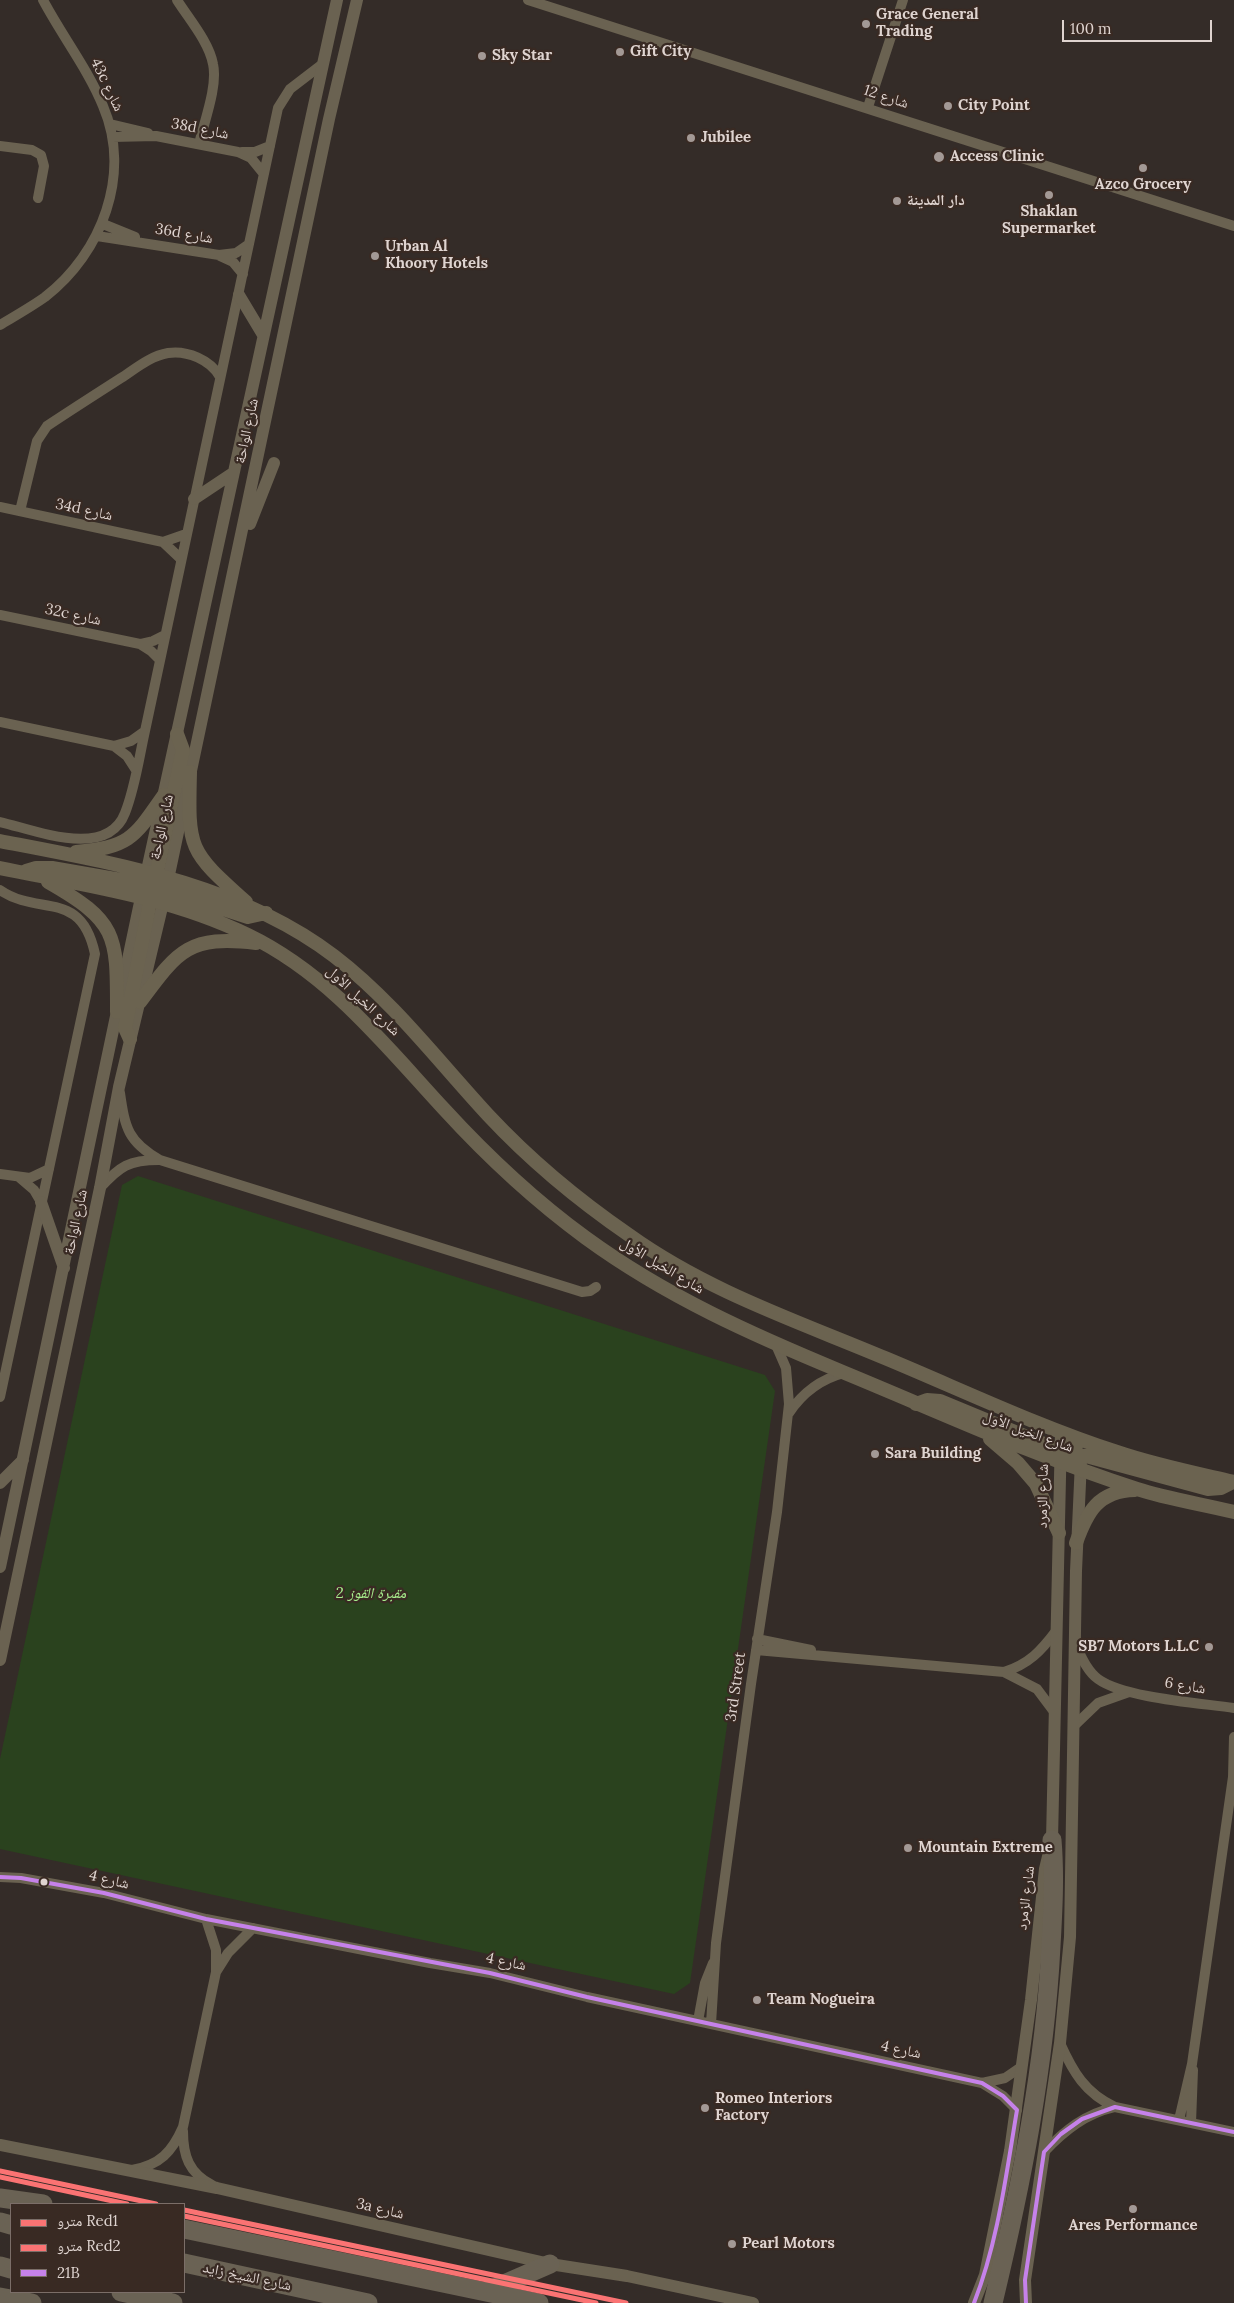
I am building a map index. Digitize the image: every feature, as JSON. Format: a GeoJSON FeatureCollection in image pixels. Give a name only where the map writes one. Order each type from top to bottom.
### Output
{"type":"FeatureCollection","features":[{"type":"Feature","properties":{"kind":"highway"},"geometry":{"type":"LineString","coordinates":[[993,2303],[1051,2043],[1052,1840]]}},
{"type":"Feature","properties":{"kind":"highway"},"geometry":{"type":"LineString","coordinates":[[0,2198],[36,2203]]}},
{"type":"Feature","properties":{"kind":"highway"},"geometry":{"type":"LineString","coordinates":[[185,2228],[539,2303]]}},
{"type":"Feature","properties":{"kind":"highway","name":"شارع الشيخ زايد"},"geometry":{"type":"LineString","coordinates":[[185,2263],[368,2303]]}},
{"type":"Feature","properties":{"kind":"highway"},"geometry":{"type":"LineString","coordinates":[[488,2291],[550,2264]]}},
{"type":"Feature","properties":{"kind":"highway"},"geometry":{"type":"LineString","coordinates":[[126,2293],[173,2303]]}},
{"type":"Feature","properties":{"kind":"highway"},"geometry":{"type":"LineString","coordinates":[[0,2297],[32,2303]]}},
{"type":"Feature","properties":{"kind":"main road"},"geometry":{"type":"LineString","coordinates":[[130,1039],[125,1028],[183,750],[177,734]]}},
{"type":"Feature","properties":{"kind":"main road"},"geometry":{"type":"LineString","coordinates":[[190,772],[190,830],[195,848],[210,870],[250,906]]}},
{"type":"Feature","properties":{"kind":"main road"},"geometry":{"type":"LineString","coordinates":[[63,853],[99,850],[124,842],[140,829],[164,795]]}},
{"type":"Feature","properties":{"kind":"main road","name":"شارع الخيل الأول"},"geometry":{"type":"LineString","coordinates":[[0,841],[63,853],[154,887],[266,944],[327,987],[356,1012],[470,1136],[559,1218],[650,1280],[699,1308],[776,1345],[984,1433],[1081,1462],[1139,1490],[1234,1512]]}},
{"type":"Feature","properties":{"kind":"main road","name":"شارع الخيل الأول"},"geometry":{"type":"LineString","coordinates":[[0,868],[37,876],[154,887],[250,906],[266,913],[318,944],[353,971],[402,1018],[517,1145],[573,1194],[633,1238],[692,1275],[750,1304],[1061,1432],[1138,1458],[1233,1482]]}},
{"type":"Feature","properties":{"kind":"main road"},"geometry":{"type":"LineString","coordinates":[[22,873],[36,868],[52,868],[154,887],[248,917],[266,913]]}},
{"type":"Feature","properties":{"kind":"main road"},"geometry":{"type":"LineString","coordinates":[[37,876],[86,904],[104,924],[110,934],[116,957],[117,1012]]}},
{"type":"Feature","properties":{"kind":"main road"},"geometry":{"type":"LineString","coordinates":[[140,1002],[170,962],[189,948],[206,942],[223,940],[266,944]]}},
{"type":"Feature","properties":{"kind":"main road"},"geometry":{"type":"LineString","coordinates":[[916,1404],[927,1400],[940,1401],[1060,1456],[1082,1440]]}},
{"type":"Feature","properties":{"kind":"main road"},"geometry":{"type":"LineString","coordinates":[[984,1433],[1018,1463],[1036,1484],[1058,1533]]}},
{"type":"Feature","properties":{"kind":"main road"},"geometry":{"type":"LineString","coordinates":[[1081,1462],[1208,1489],[1221,1488],[1233,1482]]}},
{"type":"Feature","properties":{"kind":"main road"},"geometry":{"type":"LineString","coordinates":[[1076,1543],[1084,1520],[1100,1501],[1112,1494],[1139,1490]]}},
{"type":"Feature","properties":{"kind":"street","name":"43c شارع"},"geometry":{"type":"LineString","coordinates":[[0,325],[45,296],[65,278],[97,236],[103,224],[113,181],[110,124],[95,88],[43,0]]}},
{"type":"Feature","properties":{"kind":"street"},"geometry":{"type":"LineString","coordinates":[[177,0],[207,48],[214,64],[213,82],[199,144]]}},
{"type":"Feature","properties":{"kind":"street","name":"شارع الواحة"},"geometry":{"type":"LineString","coordinates":[[0,1660],[100,1188],[119,1087],[140,1002],[164,795],[320,66],[337,0]]}},
{"type":"Feature","properties":{"kind":"street","name":"شارع الواحة"},"geometry":{"type":"LineString","coordinates":[[0,1567],[117,1012],[190,772],[325,139],[357,0]]}},
{"type":"Feature","properties":{"kind":"street","name":"شارع 12"},"geometry":{"type":"LineString","coordinates":[[528,0],[868,107],[1234,226]]}},
{"type":"Feature","properties":{"kind":"street"},"geometry":{"type":"LineString","coordinates":[[868,107],[903,0]]}},
{"type":"Feature","properties":{"kind":"street"},"geometry":{"type":"LineString","coordinates":[[0,822],[73,839],[93,839],[103,836],[119,824],[125,815],[145,731],[280,100],[290,89],[320,66]]}},
{"type":"Feature","properties":{"kind":"street","name":"38d شارع"},"geometry":{"type":"LineString","coordinates":[[110,124],[132,128],[156,136],[238,152],[255,152],[270,146]]}},
{"type":"Feature","properties":{"kind":"street","name":"38d شارع"},"geometry":{"type":"LineString","coordinates":[[112,137],[156,136]]}},
{"type":"Feature","properties":{"kind":"street"},"geometry":{"type":"LineString","coordinates":[[0,146],[32,150],[42,155],[44,166],[38,198]]}},
{"type":"Feature","properties":{"kind":"street","name":"38d شارع"},"geometry":{"type":"LineString","coordinates":[[238,152],[251,158],[264,174]]}},
{"type":"Feature","properties":{"kind":"street","name":"36d شارع"},"geometry":{"type":"LineString","coordinates":[[103,224],[143,242]]}},
{"type":"Feature","properties":{"kind":"street","name":"36d شارع"},"geometry":{"type":"LineString","coordinates":[[97,236],[220,255],[236,253],[249,244]]}},
{"type":"Feature","properties":{"kind":"street","name":"36d شارع"},"geometry":{"type":"LineString","coordinates":[[220,255],[233,262],[243,274]]}},
{"type":"Feature","properties":{"kind":"street"},"geometry":{"type":"LineString","coordinates":[[239,295],[263,335]]}},
{"type":"Feature","properties":{"kind":"street"},"geometry":{"type":"LineString","coordinates":[[202,360],[216,355],[227,345]]}},
{"type":"Feature","properties":{"kind":"street"},"geometry":{"type":"LineString","coordinates":[[20,511],[37,441],[47,426],[157,356],[177,353],[202,360],[213,367],[220,377]]}},
{"type":"Feature","properties":{"kind":"street"},"geometry":{"type":"LineString","coordinates":[[236,559],[274,463]]}},
{"type":"Feature","properties":{"kind":"street"},"geometry":{"type":"LineString","coordinates":[[194,499],[233,473]]}},
{"type":"Feature","properties":{"kind":"street","name":"34d شارع"},"geometry":{"type":"LineString","coordinates":[[0,507],[163,542]]}},
{"type":"Feature","properties":{"kind":"street"},"geometry":{"type":"LineString","coordinates":[[181,559],[163,542],[186,534]]}},
{"type":"Feature","properties":{"kind":"street","name":"32c شارع"},"geometry":{"type":"LineString","coordinates":[[0,615],[140,644],[160,660]]}},
{"type":"Feature","properties":{"kind":"street"},"geometry":{"type":"LineString","coordinates":[[140,644],[153,641],[165,635]]}},
{"type":"Feature","properties":{"kind":"street"},"geometry":{"type":"LineString","coordinates":[[0,722],[114,746],[131,742],[145,731]]}},
{"type":"Feature","properties":{"kind":"street"},"geometry":{"type":"LineString","coordinates":[[114,746],[127,756],[136,770]]}},
{"type":"Feature","properties":{"kind":"street"},"geometry":{"type":"LineString","coordinates":[[0,890],[14,897],[61,908],[76,916],[87,929],[95,954],[0,1397]]}},
{"type":"Feature","properties":{"kind":"street"},"geometry":{"type":"LineString","coordinates":[[119,1087],[128,1131],[144,1151],[160,1160],[582,1292],[590,1291],[596,1286]]}},
{"type":"Feature","properties":{"kind":"street"},"geometry":{"type":"LineString","coordinates":[[100,1188],[118,1169],[131,1162],[160,1160]]}},
{"type":"Feature","properties":{"kind":"street"},"geometry":{"type":"LineString","coordinates":[[0,1174],[30,1178],[49,1169]]}},
{"type":"Feature","properties":{"kind":"street"},"geometry":{"type":"LineString","coordinates":[[20,1178],[34,1190],[41,1202],[64,1268]]}},
{"type":"Feature","properties":{"kind":"street","name":"3rd Street"},"geometry":{"type":"LineString","coordinates":[[714,1962],[756,1645],[777,1512],[788,1416],[788,1379],[776,1345]]}},
{"type":"Feature","properties":{"kind":"street"},"geometry":{"type":"LineString","coordinates":[[788,1416],[802,1396],[811,1388],[827,1378],[844,1373]]}},
{"type":"Feature","properties":{"kind":"street","name":"شارع الزمرد"},"geometry":{"type":"LineString","coordinates":[[974,2303],[985,2275],[1001,2204],[1017,2110],[1045,1869],[1052,1840],[1061,1432]]}},
{"type":"Feature","properties":{"kind":"street"},"geometry":{"type":"LineString","coordinates":[[1026,2303],[1025,2280],[1044,2152],[1051,2043],[1070,1937],[1076,1543],[1082,1440]]}},
{"type":"Feature","properties":{"kind":"street"},"geometry":{"type":"LineString","coordinates":[[0,1483],[23,1460]]}},
{"type":"Feature","properties":{"kind":"street"},"geometry":{"type":"LineString","coordinates":[[1004,1672],[1032,1658],[1056,1631]]}},
{"type":"Feature","properties":{"kind":"street","name":"شارع 6"},"geometry":{"type":"LineString","coordinates":[[1074,1643],[1090,1671],[1106,1684],[1131,1692],[1234,1708]]}},
{"type":"Feature","properties":{"kind":"street"},"geometry":{"type":"LineString","coordinates":[[756,1645],[834,1656],[1004,1672],[1028,1682],[1055,1713]]}},
{"type":"Feature","properties":{"kind":"street","name":"شارع 6"},"geometry":{"type":"LineString","coordinates":[[1074,1726],[1098,1703],[1131,1692]]}},
{"type":"Feature","properties":{"kind":"street"},"geometry":{"type":"LineString","coordinates":[[1179,2120],[1192,2064],[1233,1775],[1234,1737]]}},
{"type":"Feature","properties":{"kind":"street","name":"شارع 4"},"geometry":{"type":"LineString","coordinates":[[0,1869],[22,1878]]}},
{"type":"Feature","properties":{"kind":"street","name":"شارع 4"},"geometry":{"type":"LineString","coordinates":[[0,1877],[22,1878],[104,1893],[206,1920],[430,1964],[490,1973],[711,2024],[982,2083],[1004,2096],[1017,2110]]}},
{"type":"Feature","properties":{"kind":"street"},"geometry":{"type":"LineString","coordinates":[[126,2171],[153,2165],[163,2158],[172,2149],[182,2127],[216,1972],[216,1950],[206,1920]]}},
{"type":"Feature","properties":{"kind":"street"},"geometry":{"type":"LineString","coordinates":[[216,1972],[228,1953],[253,1928]]}},
{"type":"Feature","properties":{"kind":"street"},"geometry":{"type":"LineString","coordinates":[[698,2021],[706,1983],[714,1962]]}},
{"type":"Feature","properties":{"kind":"street"},"geometry":{"type":"LineString","coordinates":[[711,2024],[716,1980],[714,1962]]}},
{"type":"Feature","properties":{"kind":"street"},"geometry":{"type":"LineString","coordinates":[[1051,2043],[1081,2082],[1099,2099],[1114,2107],[1234,2132]]}},
{"type":"Feature","properties":{"kind":"street"},"geometry":{"type":"LineString","coordinates":[[1191,2123],[1194,2091],[1192,2064]]}},
{"type":"Feature","properties":{"kind":"street","name":"شارع 4"},"geometry":{"type":"LineString","coordinates":[[982,2083],[1006,2078],[1022,2066]]}},
{"type":"Feature","properties":{"kind":"street"},"geometry":{"type":"LineString","coordinates":[[1044,2152],[1061,2134],[1082,2119],[1114,2107]]}},
{"type":"Feature","properties":{"kind":"street"},"geometry":{"type":"LineString","coordinates":[[182,2127],[184,2153],[188,2163],[202,2180],[217,2188]]}},
{"type":"Feature","properties":{"kind":"street","name":"3a شارع"},"geometry":{"type":"LineString","coordinates":[[0,2145],[217,2188],[550,2264],[627,2276],[753,2303]]}},
{"type":"Feature","properties":{"kind":"green space","name":"مقبرة القوز 2"},"geometry":{"type":"Polygon","coordinates":[[[138,1176],[765,1375],[775,1391],[690,1983],[674,1994],[0,1849],[0,1759],[122,1185],[138,1176]]]}},
{"type":"Feature","properties":{"kind":"metro line","name":"Red1"},"geometry":{"type":"LineString","coordinates":[[0,2171],[151,2203]]}},
{"type":"Feature","properties":{"kind":"metro line","name":"Red2"},"geometry":{"type":"LineString","coordinates":[[0,2177],[122,2203]]}},
{"type":"Feature","properties":{"kind":"metro line","name":"Red1"},"geometry":{"type":"LineString","coordinates":[[185,2210],[626,2303]]}},
{"type":"Feature","properties":{"kind":"metro line","name":"Red2"},"geometry":{"type":"LineString","coordinates":[[185,2216],[596,2303]]}},
{"type":"Feature","properties":{"kind":"transit line","name":"21B"},"geometry":{"type":"LineString","coordinates":[[0,1877],[21,1878],[104,1893],[206,1919],[490,1973],[587,1997],[982,2083],[1003,2096],[1017,2110],[995,2232],[974,2303]]}},
{"type":"Feature","properties":{"kind":"transit line","name":"21B"},"geometry":{"type":"LineString","coordinates":[[1026,2303],[1025,2280],[1044,2152],[1061,2134],[1082,2119],[1115,2107],[1234,2132]]}},
{"type":"Feature","properties":{"kind":"place","name":"Grace General Trading"},"geometry":{"type":"Point","coordinates":[866,24]}},
{"type":"Feature","properties":{"kind":"place","name":"Gift City"},"geometry":{"type":"Point","coordinates":[620,52]}},
{"type":"Feature","properties":{"kind":"place","name":"Sky Star"},"geometry":{"type":"Point","coordinates":[482,56]}},
{"type":"Feature","properties":{"kind":"place","name":"City Point"},"geometry":{"type":"Point","coordinates":[948,106]}},
{"type":"Feature","properties":{"kind":"place","name":"Jubilee"},"geometry":{"type":"Point","coordinates":[691,138]}},
{"type":"Feature","properties":{"kind":"place","name":"Access Clinic"},"geometry":{"type":"Point","coordinates":[939,157]}},
{"type":"Feature","properties":{"kind":"place","name":"Azco Grocery"},"geometry":{"type":"Point","coordinates":[1143,168]}},
{"type":"Feature","properties":{"kind":"place","name":"Shaklan Supermarket"},"geometry":{"type":"Point","coordinates":[1049,195]}},
{"type":"Feature","properties":{"kind":"place","name":"دار المدينة"},"geometry":{"type":"Point","coordinates":[897,201]}},
{"type":"Feature","properties":{"kind":"place","name":"Urban Al Khoory Hotels"},"geometry":{"type":"Point","coordinates":[375,256]}},
{"type":"Feature","properties":{"kind":"place","name":"Sara Building"},"geometry":{"type":"Point","coordinates":[875,1454]}},
{"type":"Feature","properties":{"kind":"place","name":"SB7 Motors L.L.C"},"geometry":{"type":"Point","coordinates":[1209,1647]}},
{"type":"Feature","properties":{"kind":"place","name":"Mountain Extreme"},"geometry":{"type":"Point","coordinates":[908,1848]}},
{"type":"Feature","properties":{"kind":"place","name":"Team Nogueira"},"geometry":{"type":"Point","coordinates":[757,2000]}},
{"type":"Feature","properties":{"kind":"place","name":"Romeo Interiors Factory"},"geometry":{"type":"Point","coordinates":[705,2108]}},
{"type":"Feature","properties":{"kind":"place","name":"Ares Performance"},"geometry":{"type":"Point","coordinates":[1133,2209]}},
{"type":"Feature","properties":{"kind":"place","name":"Pearl Motors"},"geometry":{"type":"Point","coordinates":[732,2244]}}]}
